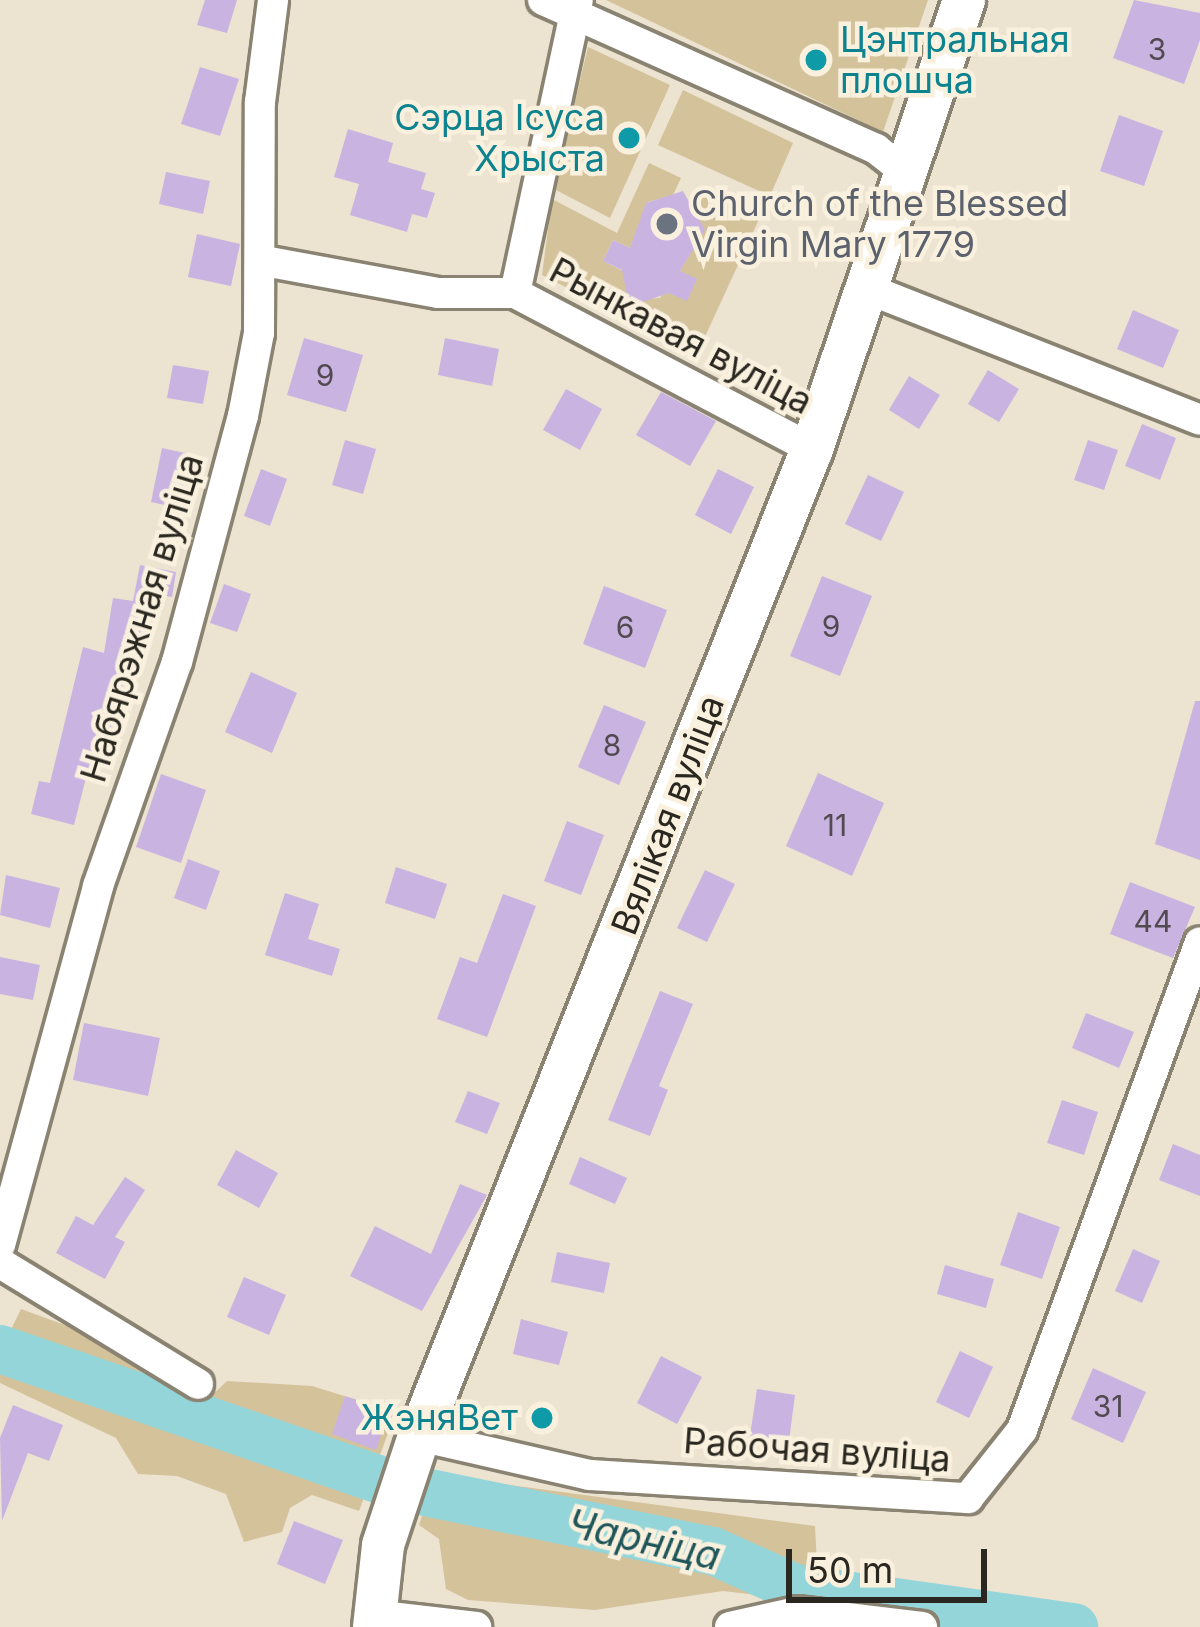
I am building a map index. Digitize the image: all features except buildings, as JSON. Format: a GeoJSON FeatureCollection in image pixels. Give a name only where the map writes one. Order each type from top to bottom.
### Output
{"type":"FeatureCollection","features":[{"type":"Feature","properties":{"kind":"main road","name":"Вялікая вуліца"},"geometry":{"type":"LineString","coordinates":[[374,1621],[383,1545],[419,1436],[812,448],[964,0]]}},
{"type":"Feature","properties":{"kind":"street","name":"Набярэжная вуліца"},"geometry":{"type":"LineString","coordinates":[[0,1245],[98,886],[208,551],[259,333],[264,261],[260,102],[273,0]]}},
{"type":"Feature","properties":{"kind":"street"},"geometry":{"type":"LineString","coordinates":[[543,0],[577,9],[876,149],[907,173]]}},
{"type":"Feature","properties":{"kind":"street","name":"Рынкавая вуліца"},"geometry":{"type":"LineString","coordinates":[[515,293],[577,9]]}},
{"type":"Feature","properties":{"kind":"street","name":"Рынкавая вуліца"},"geometry":{"type":"LineString","coordinates":[[264,261],[438,293],[515,293],[812,448]]}},
{"type":"Feature","properties":{"kind":"street"},"geometry":{"type":"LineString","coordinates":[[868,290],[1200,420]]}},
{"type":"Feature","properties":{"kind":"street","name":"Рабочая вуліца"},"geometry":{"type":"LineString","coordinates":[[419,1436],[589,1475],[968,1498],[1022,1430],[1200,942]]}},
{"type":"Feature","properties":{"kind":"street"},"geometry":{"type":"LineString","coordinates":[[0,1263],[198,1384]]}},
{"type":"Feature","properties":{"kind":"street"},"geometry":{"type":"LineString","coordinates":[[730,1627],[797,1612],[922,1627]]}},
{"type":"Feature","properties":{"kind":"street"},"geometry":{"type":"LineString","coordinates":[[374,1621],[476,1627]]}},
{"type":"Feature","properties":{"kind":"shaded area","name":"Цэнтральная плошча"},"geometry":{"type":"Polygon","coordinates":[[[606,0],[928,0],[883,132],[606,0]]]}},
{"type":"Feature","properties":{"kind":"shaded area"},"geometry":{"type":"Polygon","coordinates":[[[588,47],[670,85],[610,218],[554,189],[588,47]]]}},
{"type":"Feature","properties":{"kind":"shaded area"},"geometry":{"type":"Polygon","coordinates":[[[683,90],[793,143],[770,196],[658,145],[683,90]]]}},
{"type":"Feature","properties":{"kind":"shaded area"},"geometry":{"type":"Polygon","coordinates":[[[649,163],[681,178],[673,195],[648,202],[630,248],[613,240],[603,261],[625,272],[633,300],[660,298],[680,271],[704,229],[693,224],[700,187],[761,215],[697,354],[542,275],[552,199],[617,233],[649,163]]]}},
{"type":"Feature","properties":{"kind":"shaded area"},"geometry":{"type":"Polygon","coordinates":[[[21,1309],[133,1350],[152,1368],[152,1385],[206,1401],[227,1381],[312,1386],[396,1412],[359,1511],[312,1495],[290,1508],[282,1532],[244,1542],[226,1494],[177,1476],[138,1474],[116,1438],[0,1383],[0,1352],[21,1309]]]}},
{"type":"Feature","properties":{"kind":"shaded area"},"geometry":{"type":"Polygon","coordinates":[[[435,1475],[815,1526],[819,1602],[723,1591],[595,1610],[468,1600],[446,1589],[439,1539],[419,1525],[435,1475]]]}},
{"type":"Feature","properties":{"kind":"waterway","name":"Чарніца"},"geometry":{"type":"LineString","coordinates":[[0,1349],[378,1479]]}},
{"type":"Feature","properties":{"kind":"waterway","name":"Чарніца"},"geometry":{"type":"LineString","coordinates":[[425,1492],[713,1551],[795,1588],[1074,1627]]}},
{"type":"Feature","properties":{"kind":"place","name":"Цэнтральная плошча"},"geometry":{"type":"Point","coordinates":[816,60]}},
{"type":"Feature","properties":{"kind":"place","name":"Сэрца Ісуса Хрыста"},"geometry":{"type":"Point","coordinates":[629,138]}},
{"type":"Feature","properties":{"kind":"place","name":"Church of the Blessed Virgin Mary 1779"},"geometry":{"type":"Point","coordinates":[667,224]}},
{"type":"Feature","properties":{"kind":"place","name":"ЖэняВет"},"geometry":{"type":"Point","coordinates":[542,1418]}}]}
